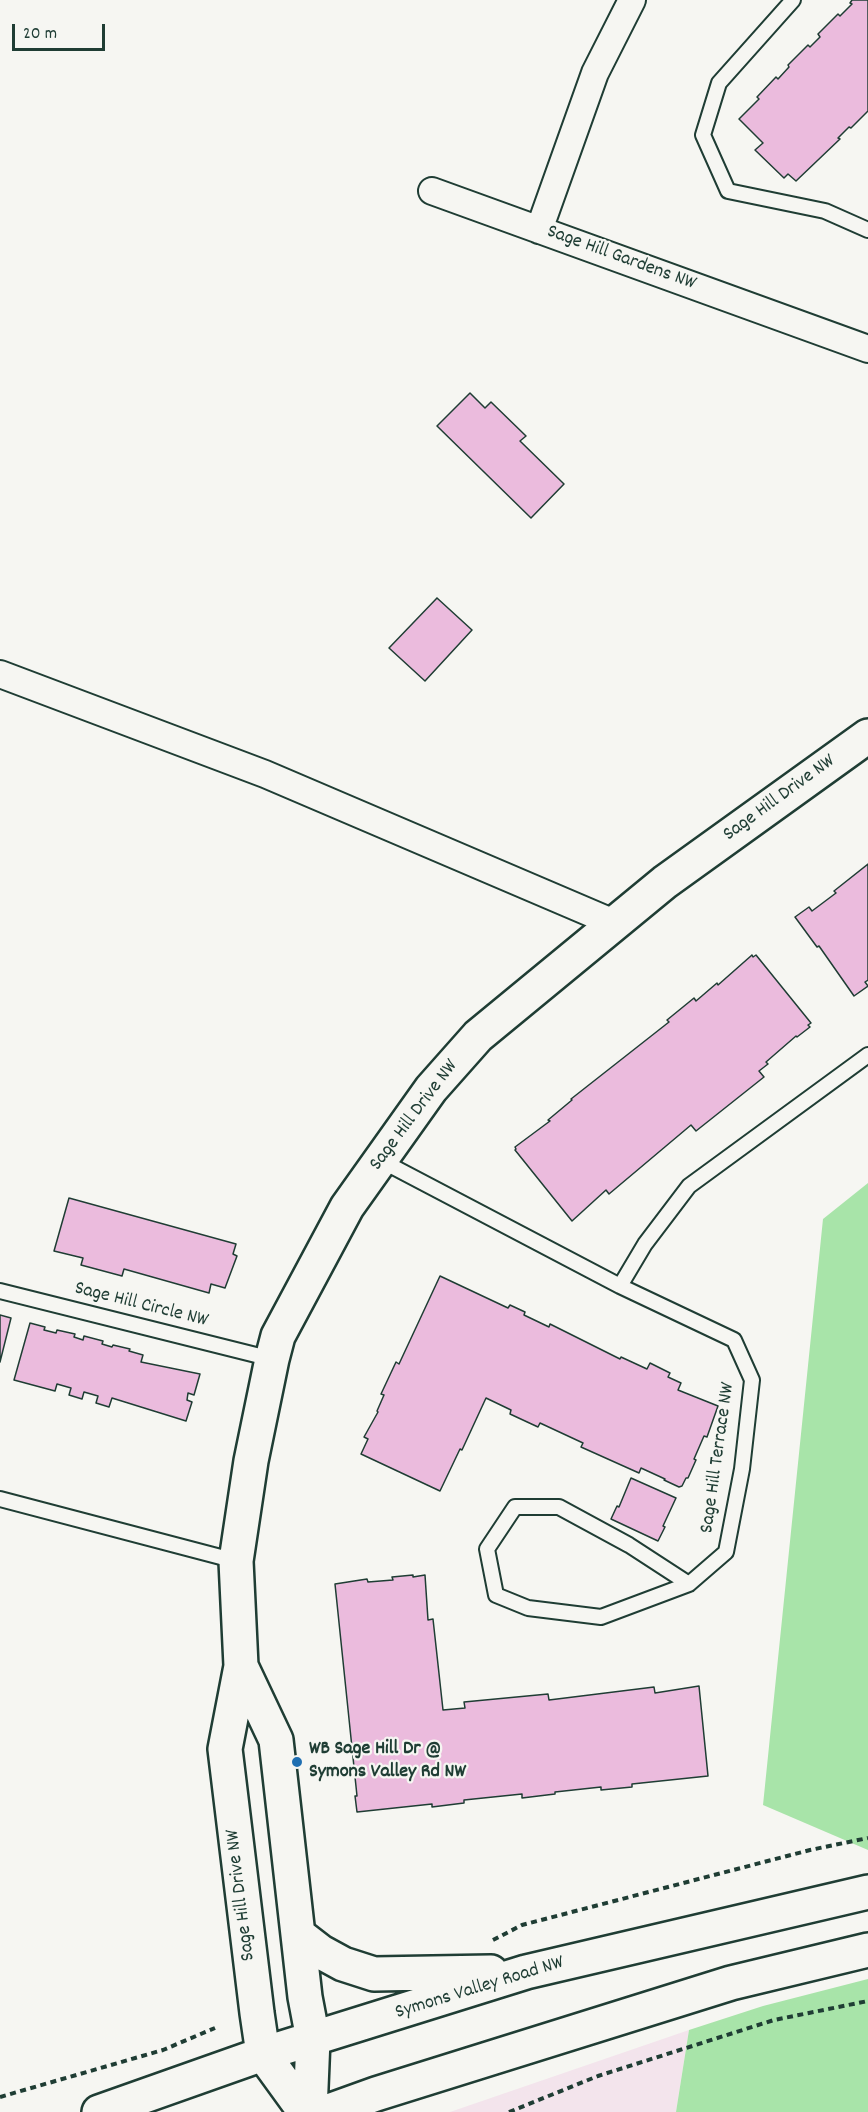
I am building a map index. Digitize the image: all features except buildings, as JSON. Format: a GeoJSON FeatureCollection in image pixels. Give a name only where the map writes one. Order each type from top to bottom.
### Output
{"type":"FeatureCollection","features":[{"type":"Feature","properties":{"kind":"street","name":"Sage Hill Gardens NW"},"geometry":{"type":"LineString","coordinates":[[632,0],[595,74],[538,230],[868,349]]}},
{"type":"Feature","properties":{"kind":"street"},"geometry":{"type":"LineString","coordinates":[[432,191],[538,230]]}},
{"type":"Feature","properties":{"kind":"street"},"geometry":{"type":"LineString","coordinates":[[0,674],[265,774],[614,923]]}},
{"type":"Feature","properties":{"kind":"street","name":"Sage Hill Drive NW"},"geometry":{"type":"LineString","coordinates":[[305,2112],[263,2054],[256,2013],[225,1749],[241,1666],[236,1561],[251,1461],[278,1336],[347,1207],[431,1089],[478,1036],[664,882],[868,736]]}},
{"type":"Feature","properties":{"kind":"street","name":"Sage Hill Drive NW"},"geometry":{"type":"LineString","coordinates":[[241,1666],[276,1740],[305,1997],[313,2039],[310,2112]]}},
{"type":"Feature","properties":{"kind":"street","name":"Symons Valley Road NW"},"geometry":{"type":"LineString","coordinates":[[99,2112],[263,2054],[526,1972],[868,1892]]}},
{"type":"Feature","properties":{"kind":"street"},"geometry":{"type":"LineString","coordinates":[[298,1935],[321,1952],[343,1964],[374,1974],[526,1972]]}},
{"type":"Feature","properties":{"kind":"street"},"geometry":{"type":"LineString","coordinates":[[326,2112],[376,2094],[731,1983],[868,1950]]}},
{"type":"Feature","properties":{"kind":"lane"},"geometry":{"type":"LineString","coordinates":[[793,0],[719,82],[704,135],[728,191],[825,211],[868,230]]}},
{"type":"Feature","properties":{"kind":"lane"},"geometry":{"type":"LineString","coordinates":[[621,1286],[645,1244],[689,1185],[868,1055]]}},
{"type":"Feature","properties":{"kind":"lane","name":"Sage Hill Terrace NW"},"geometry":{"type":"LineString","coordinates":[[380,1160],[621,1286],[734,1340],[752,1380],[742,1469],[726,1552],[689,1584],[601,1617],[528,1608],[496,1595],[487,1549],[515,1507],[559,1507],[629,1545],[689,1584]]}},
{"type":"Feature","properties":{"kind":"lane","name":"Sage Hill Circle NW"},"geometry":{"type":"LineString","coordinates":[[0,1291],[272,1359]]}},
{"type":"Feature","properties":{"kind":"lane"},"geometry":{"type":"LineString","coordinates":[[0,1499],[236,1561]]}},
{"type":"Feature","properties":{"kind":"path"},"geometry":{"type":"LineString","coordinates":[[488,1942],[522,1925],[810,1850],[868,1838]]}},
{"type":"Feature","properties":{"kind":"path"},"geometry":{"type":"LineString","coordinates":[[509,2112],[598,2076],[774,2020],[868,2001]]}},
{"type":"Feature","properties":{"kind":"path"},"geometry":{"type":"LineString","coordinates":[[0,2097],[163,2050],[214,2028]]}},
{"type":"Feature","properties":{"kind":"shaded area"},"geometry":{"type":"Polygon","coordinates":[[[689,2030],[676,2112],[450,2112],[689,2030]]]}},
{"type":"Feature","properties":{"kind":"green space"},"geometry":{"type":"Polygon","coordinates":[[[868,1183],[868,1850],[763,1805],[823,1219],[868,1183]]]}},
{"type":"Feature","properties":{"kind":"green space"},"geometry":{"type":"Polygon","coordinates":[[[868,1979],[868,2112],[676,2112],[689,2030],[763,2006],[868,1979]]]}},
{"type":"Feature","properties":{"kind":"place","name":"WB Sage Hill Dr @ Symons Valley Rd NW"},"geometry":{"type":"Point","coordinates":[297,1762]}}]}
